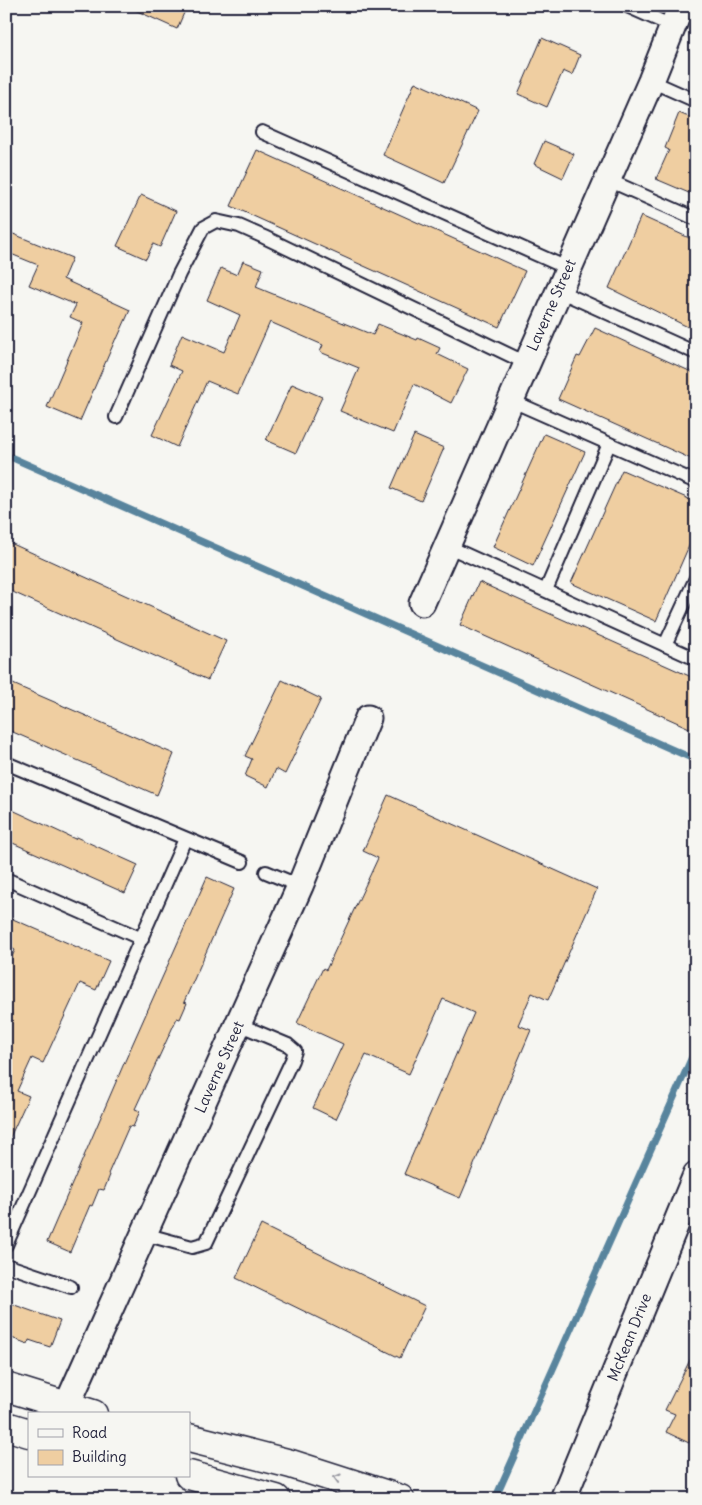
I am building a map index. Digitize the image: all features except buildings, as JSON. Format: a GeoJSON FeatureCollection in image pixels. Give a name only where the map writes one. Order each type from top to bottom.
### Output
{"type":"FeatureCollection","features":[{"type":"Feature","properties":{"kind":"main road"},"geometry":{"type":"LineString","coordinates":[[6,1387],[64,1410],[78,1412]]}},
{"type":"Feature","properties":{"kind":"main road"},"geometry":{"type":"LineString","coordinates":[[6,1426],[28,1433]]}},
{"type":"Feature","properties":{"kind":"main road"},"geometry":{"type":"LineString","coordinates":[[190,1438],[291,1464],[400,1499]]}},
{"type":"Feature","properties":{"kind":"main road"},"geometry":{"type":"LineString","coordinates":[[190,1475],[276,1499]]}},
{"type":"Feature","properties":{"kind":"street","name":"Laverne Street"},"geometry":{"type":"LineString","coordinates":[[422,603],[606,179],[651,81],[677,16]]}},
{"type":"Feature","properties":{"kind":"street","name":"Laverne Street"},"geometry":{"type":"LineString","coordinates":[[64,1410],[300,886],[368,718]]}},
{"type":"Feature","properties":{"kind":"street","name":"McKean Drive"},"geometry":{"type":"LineString","coordinates":[[563,1499],[696,1175]]}},
{"type":"Feature","properties":{"kind":"lane"},"geometry":{"type":"LineString","coordinates":[[627,6],[677,16]]}},
{"type":"Feature","properties":{"kind":"lane"},"geometry":{"type":"LineString","coordinates":[[651,81],[696,101]]}},
{"type":"Feature","properties":{"kind":"lane"},"geometry":{"type":"LineString","coordinates":[[262,132],[568,268]]}},
{"type":"Feature","properties":{"kind":"lane"},"geometry":{"type":"LineString","coordinates":[[606,179],[696,219]]}},
{"type":"Feature","properties":{"kind":"lane"},"geometry":{"type":"LineString","coordinates":[[116,416],[179,274],[203,228],[216,221],[239,226],[264,237],[526,363]]}},
{"type":"Feature","properties":{"kind":"lane"},"geometry":{"type":"LineString","coordinates":[[558,290],[696,353]]}},
{"type":"Feature","properties":{"kind":"lane"},"geometry":{"type":"LineString","coordinates":[[510,400],[696,482]]}},
{"type":"Feature","properties":{"kind":"lane"},"geometry":{"type":"LineString","coordinates":[[546,590],[609,444]]}},
{"type":"Feature","properties":{"kind":"lane"},"geometry":{"type":"LineString","coordinates":[[447,546],[696,659]]}},
{"type":"Feature","properties":{"kind":"lane"},"geometry":{"type":"LineString","coordinates":[[665,645],[696,578]]}},
{"type":"Feature","properties":{"kind":"lane"},"geometry":{"type":"LineString","coordinates":[[6,763],[242,862]]}},
{"type":"Feature","properties":{"kind":"lane"},"geometry":{"type":"LineString","coordinates":[[6,1245],[185,839]]}},
{"type":"Feature","properties":{"kind":"lane"},"geometry":{"type":"LineString","coordinates":[[266,872],[300,886]]}},
{"type":"Feature","properties":{"kind":"lane"},"geometry":{"type":"LineString","coordinates":[[6,879],[142,939]]}},
{"type":"Feature","properties":{"kind":"lane"},"geometry":{"type":"LineString","coordinates":[[144,1234],[192,1247],[206,1244],[292,1060],[295,1051],[288,1045],[238,1024]]}},
{"type":"Feature","properties":{"kind":"lane"},"geometry":{"type":"LineString","coordinates":[[6,1265],[71,1287]]}},
{"type":"Feature","properties":{"kind":"waterway"},"geometry":{"type":"LineString","coordinates":[[6,455],[696,760]]}},
{"type":"Feature","properties":{"kind":"waterway"},"geometry":{"type":"LineString","coordinates":[[495,1499],[696,1048]]}}]}
